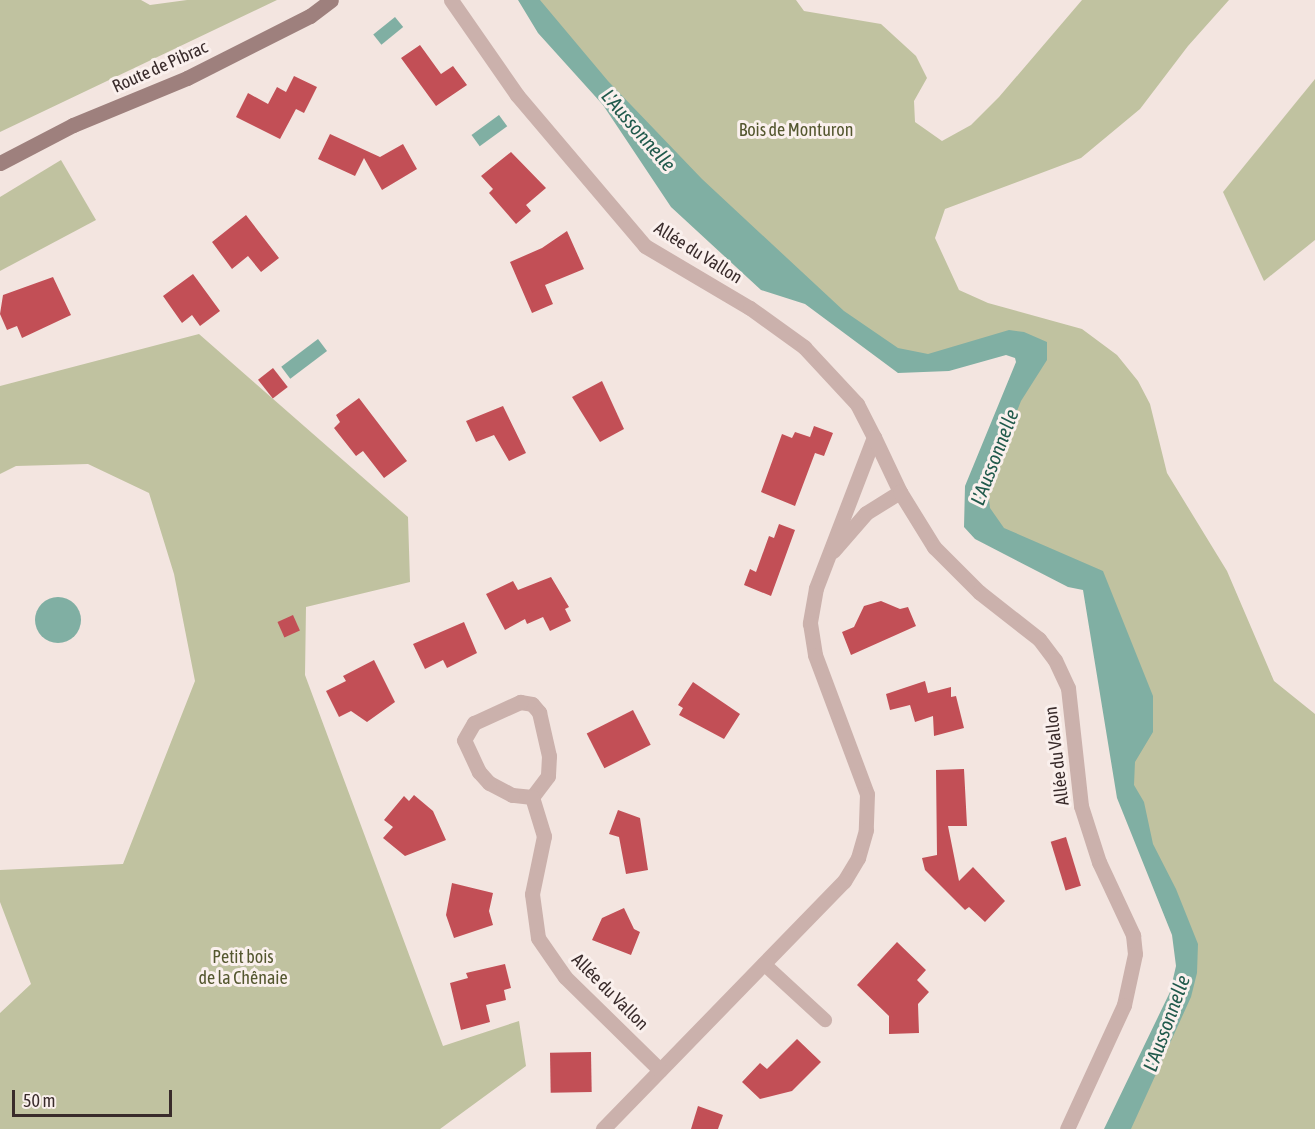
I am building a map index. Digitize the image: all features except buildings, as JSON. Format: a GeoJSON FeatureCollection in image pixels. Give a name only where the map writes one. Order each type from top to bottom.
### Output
{"type":"FeatureCollection","features":[{"type":"Feature","properties":{"kind":"main road","name":"Route de Pibrac"},"geometry":{"type":"LineString","coordinates":[[0,163],[74,125],[187,78],[310,16],[331,0]]}},
{"type":"Feature","properties":{"kind":"street","name":"Allée du Vallon"},"geometry":{"type":"LineString","coordinates":[[451,0],[517,95],[645,246],[750,308],[804,347],[857,404],[900,492],[934,547],[979,592],[1039,639],[1055,660],[1068,688],[1073,715],[1081,806],[1099,861],[1133,935],[1135,954],[1129,994],[1067,1129]]}},
{"type":"Feature","properties":{"kind":"street"},"geometry":{"type":"LineString","coordinates":[[603,1129],[844,881],[858,858],[866,830],[867,794],[811,640],[812,606],[827,558],[874,437]]}},
{"type":"Feature","properties":{"kind":"street"},"geometry":{"type":"LineString","coordinates":[[827,558],[866,513],[900,492]]}},
{"type":"Feature","properties":{"kind":"street"},"geometry":{"type":"LineString","coordinates":[[520,702],[532,704],[539,712],[549,756],[548,776],[532,796],[512,795],[489,783],[479,772],[464,740],[474,723],[520,702]]}},
{"type":"Feature","properties":{"kind":"street","name":"Allée du Vallon"},"geometry":{"type":"LineString","coordinates":[[532,796],[544,836],[531,894],[538,939],[565,977],[660,1070]]}},
{"type":"Feature","properties":{"kind":"lane"},"geometry":{"type":"LineString","coordinates":[[764,964],[825,1020]]}},
{"type":"Feature","properties":{"kind":"green space"},"geometry":{"type":"Polygon","coordinates":[[[0,0],[141,0],[150,5],[187,0],[277,0],[0,132],[0,0]]]}},
{"type":"Feature","properties":{"kind":"green space","name":"Bois de Monturon"},"geometry":{"type":"Polygon","coordinates":[[[534,0],[796,0],[804,11],[881,24],[916,56],[927,78],[914,101],[915,122],[942,141],[971,125],[999,97],[1082,0],[1229,0],[1188,46],[1140,109],[1081,158],[945,209],[935,238],[959,290],[988,303],[1082,329],[1117,355],[1138,381],[1150,404],[1167,473],[1227,571],[1274,681],[1315,714],[1315,1129],[1126,1129],[1188,971],[1130,793],[1081,575],[969,522],[1037,347],[903,369],[722,226],[534,0]]]}},
{"type":"Feature","properties":{"kind":"green space"},"geometry":{"type":"Polygon","coordinates":[[[1315,79],[1315,240],[1264,281],[1223,192],[1315,79]]]}},
{"type":"Feature","properties":{"kind":"green space"},"geometry":{"type":"Polygon","coordinates":[[[61,160],[96,220],[0,271],[0,197],[61,160]]]}},
{"type":"Feature","properties":{"kind":"green space","name":"Petit bois de la Chênaie"},"geometry":{"type":"Polygon","coordinates":[[[199,334],[408,517],[410,582],[306,607],[305,675],[443,1046],[519,1021],[526,1066],[440,1129],[0,1129],[0,1013],[31,984],[0,902],[0,870],[123,864],[195,681],[174,574],[149,493],[88,464],[16,466],[0,474],[0,386],[199,334]]]}},
{"type":"Feature","properties":{"kind":"water","name":"L'Aussonnelle"},"geometry":{"type":"Polygon","coordinates":[[[518,0],[540,0],[608,81],[702,179],[844,311],[898,348],[928,354],[1009,330],[1024,332],[1047,342],[1047,360],[1021,401],[1003,446],[988,492],[990,508],[1004,528],[1103,571],[1153,696],[1153,732],[1135,762],[1134,785],[1144,802],[1153,844],[1176,889],[1198,944],[1197,973],[1191,997],[1131,1129],[1104,1129],[1170,992],[1176,966],[1172,935],[1117,798],[1083,590],[1068,587],[975,539],[964,527],[965,486],[1016,362],[1015,358],[1006,355],[949,371],[898,373],[805,304],[761,290],[671,207],[603,105],[538,33],[518,0]]]}},
{"type":"Feature","properties":{"kind":"water"},"geometry":{"type":"Polygon","coordinates":[[[395,17],[403,27],[381,45],[373,35],[395,17]]]}},
{"type":"Feature","properties":{"kind":"water"},"geometry":{"type":"Polygon","coordinates":[[[499,115],[507,126],[480,146],[471,135],[499,115]]]}},
{"type":"Feature","properties":{"kind":"water"},"geometry":{"type":"Polygon","coordinates":[[[318,339],[327,351],[290,379],[281,367],[318,339]]]}},
{"type":"Feature","properties":{"kind":"water"},"geometry":{"type":"Polygon","coordinates":[[[58,597],[67,598],[75,603],[80,611],[80,629],[75,637],[67,642],[58,643],[49,642],[41,637],[36,629],[35,620],[36,611],[41,603],[49,598],[58,597]]]}}]}
